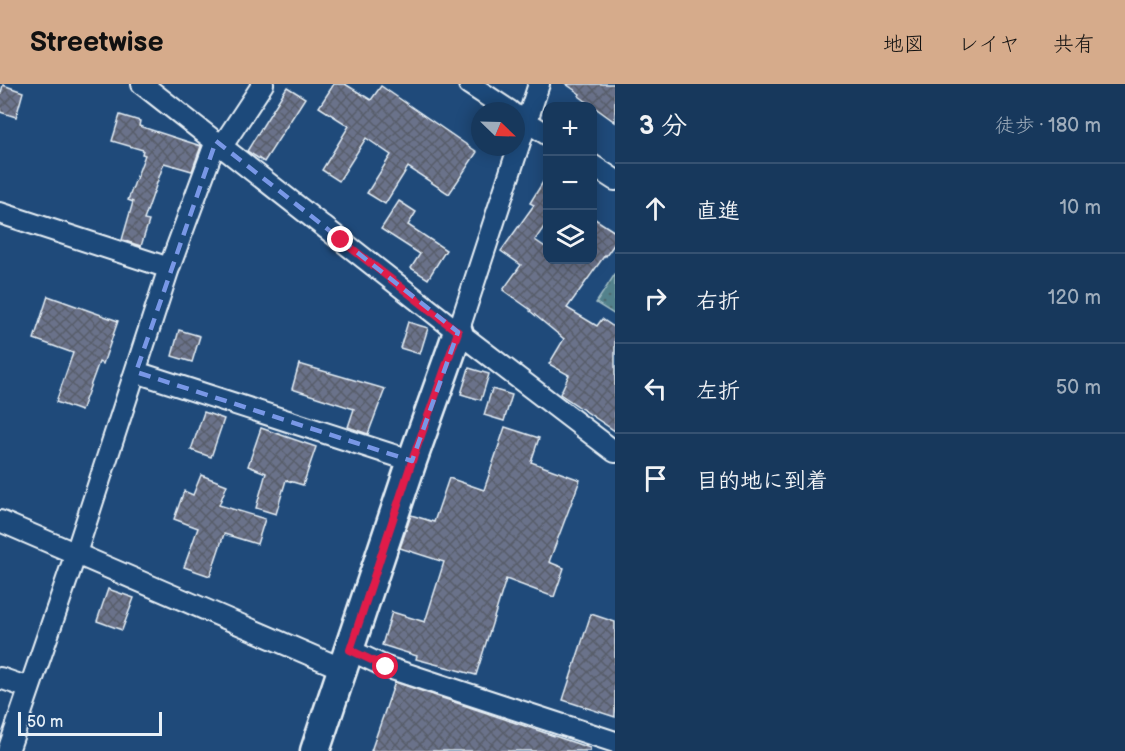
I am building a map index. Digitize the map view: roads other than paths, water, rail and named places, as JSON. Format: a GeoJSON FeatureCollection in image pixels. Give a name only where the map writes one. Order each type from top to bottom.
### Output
{"type":"FeatureCollection","features":[{"type":"Feature","properties":{"kind":"street"},"geometry":{"type":"LineString","coordinates":[[142,84],[615,452]]}},
{"type":"Feature","properties":{"kind":"street"},"geometry":{"type":"LineString","coordinates":[[8,751],[76,553],[169,268],[219,144],[263,84]]}},
{"type":"Feature","properties":{"kind":"street"},"geometry":{"type":"LineString","coordinates":[[469,84],[497,102]]}},
{"type":"Feature","properties":{"kind":"street"},"geometry":{"type":"LineString","coordinates":[[525,105],[539,84]]}},
{"type":"Feature","properties":{"kind":"street"},"geometry":{"type":"LineString","coordinates":[[525,120],[543,132]]}},
{"type":"Feature","properties":{"kind":"street"},"geometry":{"type":"LineString","coordinates":[[315,751],[412,461],[458,332],[507,156]]}},
{"type":"Feature","properties":{"kind":"street"},"geometry":{"type":"LineString","coordinates":[[597,168],[615,180]]}},
{"type":"Feature","properties":{"kind":"street"},"geometry":{"type":"LineString","coordinates":[[0,213],[169,268]]}},
{"type":"Feature","properties":{"kind":"street"},"geometry":{"type":"LineString","coordinates":[[136,372],[412,461]]}},
{"type":"Feature","properties":{"kind":"street"},"geometry":{"type":"LineString","coordinates":[[0,521],[346,659],[386,667],[615,742]]}},
{"type":"Feature","properties":{"kind":"street"},"geometry":{"type":"LineString","coordinates":[[0,678],[29,688]]}}]}
